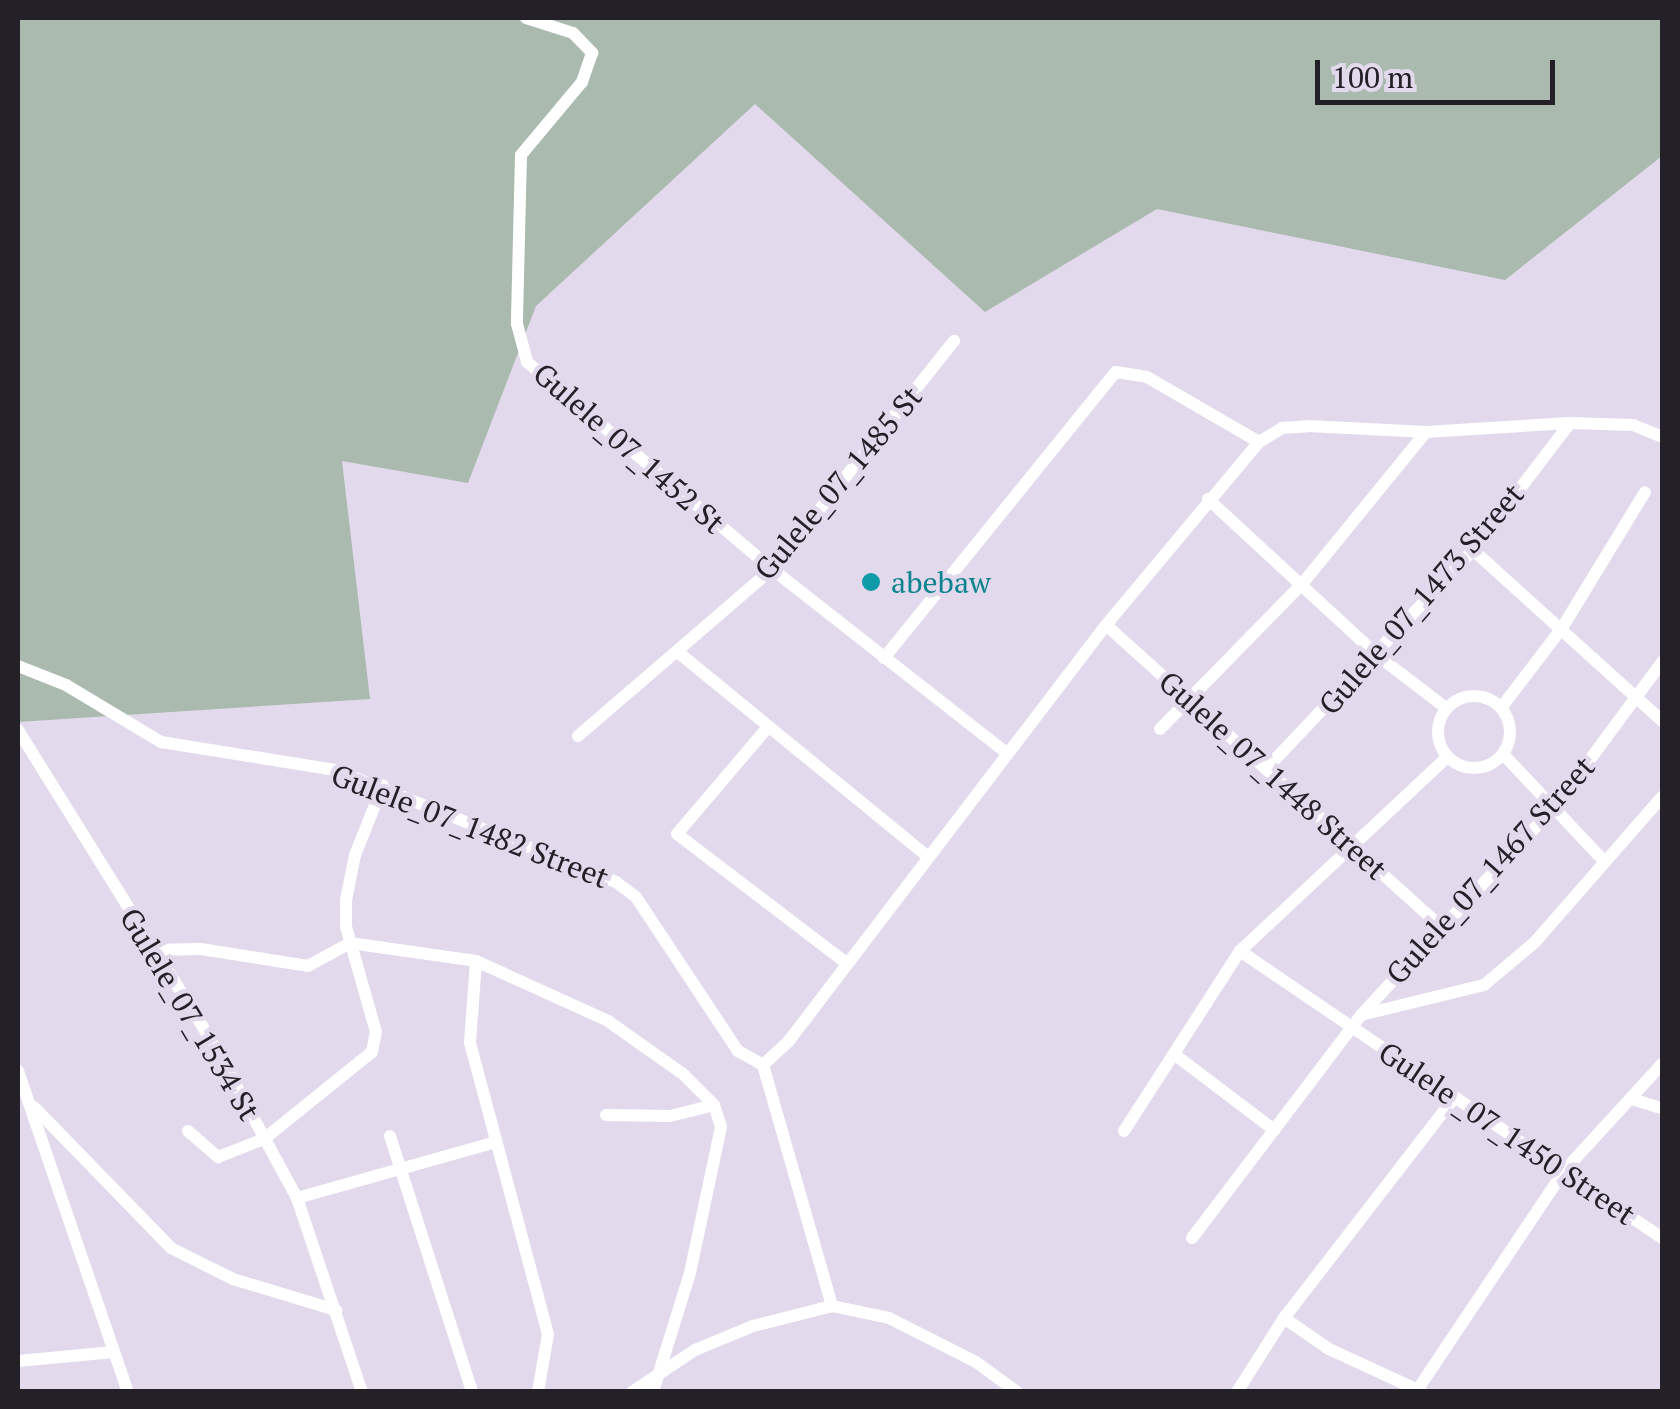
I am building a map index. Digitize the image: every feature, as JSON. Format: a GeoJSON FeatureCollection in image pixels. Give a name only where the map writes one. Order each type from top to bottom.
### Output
{"type":"FeatureCollection","features":[{"type":"Feature","properties":{"kind":"street","name":"Gulele_07_1452 St"},"geometry":{"type":"LineString","coordinates":[[526,18],[573,33],[592,54],[582,82],[521,155],[519,345],[536,374],[772,569]]}},
{"type":"Feature","properties":{"kind":"street","name":"Gulele_07_1485 St"},"geometry":{"type":"LineString","coordinates":[[578,736],[772,569],[954,341]]}},
{"type":"Feature","properties":{"kind":"street"},"geometry":{"type":"LineString","coordinates":[[884,658],[1116,372],[1147,377],[1259,442]]}},
{"type":"Feature","properties":{"kind":"street"},"geometry":{"type":"LineString","coordinates":[[832,1306],[763,1065],[1106,625],[1208,498],[1259,442],[1282,428],[1308,426],[1426,432],[1570,423],[1633,426],[1662,437]]}},
{"type":"Feature","properties":{"kind":"street","name":"Gulele_07_1473 Street"},"geometry":{"type":"LineString","coordinates":[[1266,769],[1378,656],[1473,550],[1570,423]]}},
{"type":"Feature","properties":{"kind":"street"},"geometry":{"type":"LineString","coordinates":[[1160,728],[1186,697],[1302,584],[1426,432]]}},
{"type":"Feature","properties":{"kind":"street"},"geometry":{"type":"LineString","coordinates":[[1502,708],[1562,628],[1645,492]]}},
{"type":"Feature","properties":{"kind":"street"},"geometry":{"type":"LineString","coordinates":[[1208,498],[1378,656],[1446,708]]}},
{"type":"Feature","properties":{"kind":"street"},"geometry":{"type":"LineString","coordinates":[[1473,550],[1662,720]]}},
{"type":"Feature","properties":{"kind":"street"},"geometry":{"type":"LineString","coordinates":[[772,569],[1007,753]]}},
{"type":"Feature","properties":{"kind":"street","name":"Gulele_07_1448 Street"},"geometry":{"type":"LineString","coordinates":[[1106,625],[1440,926]]}},
{"type":"Feature","properties":{"kind":"street"},"geometry":{"type":"LineString","coordinates":[[679,653],[926,856]]}},
{"type":"Feature","properties":{"kind":"street","name":"Gulele_07_1467 Street"},"geometry":{"type":"LineString","coordinates":[[1192,1238],[1361,1015],[1557,804],[1662,662]]}},
{"type":"Feature","properties":{"kind":"street","name":"Gulele_07_1482 Street"},"geometry":{"type":"LineString","coordinates":[[18,666],[66,685],[161,742],[266,756],[382,785],[616,882],[636,897],[738,1052],[763,1065]]}},
{"type":"Feature","properties":{"kind":"street"},"geometry":{"type":"LineString","coordinates":[[1470,695],[1502,708],[1510,730],[1502,754],[1482,768],[1447,757],[1437,736],[1446,708],[1470,695]]}},
{"type":"Feature","properties":{"kind":"street"},"geometry":{"type":"LineString","coordinates":[[768,728],[677,834],[846,962]]}},
{"type":"Feature","properties":{"kind":"street","name":"Gulele_07_1534 St"},"geometry":{"type":"LineString","coordinates":[[18,730],[297,1198],[362,1392]]}},
{"type":"Feature","properties":{"kind":"street"},"geometry":{"type":"LineString","coordinates":[[1502,754],[1557,804],[1604,861]]}},
{"type":"Feature","properties":{"kind":"street"},"geometry":{"type":"LineString","coordinates":[[1124,1131],[1240,951],[1351,842],[1447,757]]}},
{"type":"Feature","properties":{"kind":"street"},"geometry":{"type":"LineString","coordinates":[[188,1132],[218,1157],[264,1138],[372,1052],[376,1032],[350,943],[346,900],[355,855],[382,785]]}},
{"type":"Feature","properties":{"kind":"street"},"geometry":{"type":"LineString","coordinates":[[1361,1015],[1484,985],[1534,942],[1662,798]]}},
{"type":"Feature","properties":{"kind":"street"},"geometry":{"type":"LineString","coordinates":[[152,950],[201,949],[308,966],[350,943],[476,962],[608,1021],[714,1105],[722,1127],[653,1392]]}},
{"type":"Feature","properties":{"kind":"street","name":"Gulele _07_1450 Street"},"geometry":{"type":"LineString","coordinates":[[1240,951],[1662,1238]]}},
{"type":"Feature","properties":{"kind":"street"},"geometry":{"type":"LineString","coordinates":[[476,962],[469,1029],[493,1143],[548,1334],[538,1392]]}},
{"type":"Feature","properties":{"kind":"street"},"geometry":{"type":"LineString","coordinates":[[1174,1054],[1274,1130]]}},
{"type":"Feature","properties":{"kind":"street"},"geometry":{"type":"LineString","coordinates":[[1284,1318],[1328,1348],[1418,1391],[1563,1172],[1636,1100],[1662,1064]]}},
{"type":"Feature","properties":{"kind":"street"},"geometry":{"type":"LineString","coordinates":[[18,1070],[21,1088],[34,1107],[171,1248],[233,1280],[336,1310]]}},
{"type":"Feature","properties":{"kind":"street"},"geometry":{"type":"LineString","coordinates":[[1237,1392],[1284,1318],[1454,1098]]}},
{"type":"Feature","properties":{"kind":"street"},"geometry":{"type":"LineString","coordinates":[[1636,1100],[1662,1108]]}},
{"type":"Feature","properties":{"kind":"street"},"geometry":{"type":"LineString","coordinates":[[606,1115],[670,1116],[714,1105]]}},
{"type":"Feature","properties":{"kind":"street"},"geometry":{"type":"LineString","coordinates":[[34,1107],[128,1392]]}},
{"type":"Feature","properties":{"kind":"street"},"geometry":{"type":"LineString","coordinates":[[390,1136],[472,1392]]}},
{"type":"Feature","properties":{"kind":"street"},"geometry":{"type":"LineString","coordinates":[[297,1198],[493,1143]]}},
{"type":"Feature","properties":{"kind":"street"},"geometry":{"type":"LineString","coordinates":[[632,1392],[660,1368],[752,1326],[832,1306],[890,1318],[976,1362],[1017,1392]]}},
{"type":"Feature","properties":{"kind":"street"},"geometry":{"type":"LineString","coordinates":[[18,1362],[114,1352]]}},
{"type":"Feature","properties":{"kind":"green space"},"geometry":{"type":"Polygon","coordinates":[[[18,18],[1662,18],[1662,156],[1505,280],[1157,209],[985,312],[755,104],[536,306],[468,483],[342,461],[370,699],[18,722],[18,18]]]}},
{"type":"Feature","properties":{"kind":"place","name":"abebaw"},"geometry":{"type":"Point","coordinates":[871,582]}}]}
